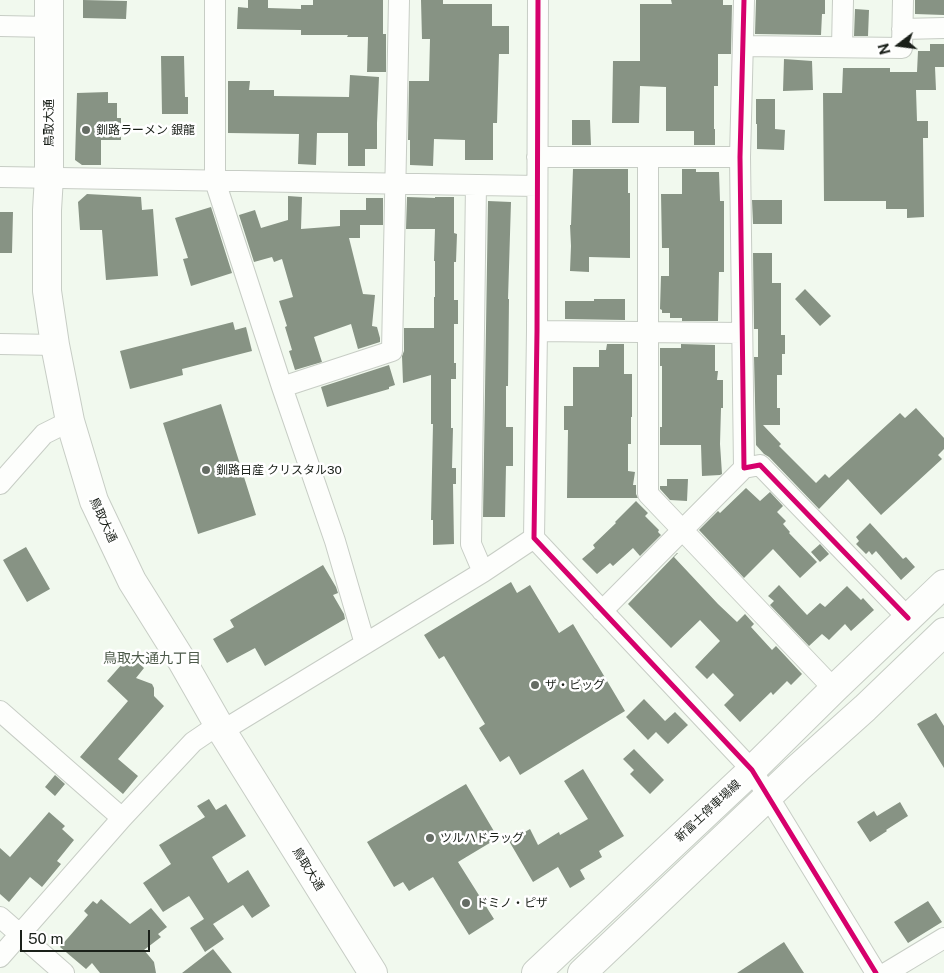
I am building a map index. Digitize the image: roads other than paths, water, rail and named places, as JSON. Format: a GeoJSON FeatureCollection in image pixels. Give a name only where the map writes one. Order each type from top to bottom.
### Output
{"type":"FeatureCollection","features":[{"type":"Feature","properties":{"kind":"main road","name":"鳥取大通"},"geometry":{"type":"LineString","coordinates":[[49,0],[47,291],[70,422],[94,501],[132,581],[182,661],[220,728],[373,973]]}},
{"type":"Feature","properties":{"kind":"main road","name":"新富士停車場線"},"geometry":{"type":"LineString","coordinates":[[536,973],[752,770],[944,584]]}},
{"type":"Feature","properties":{"kind":"main road"},"geometry":{"type":"LineString","coordinates":[[582,973],[944,632]]}},
{"type":"Feature","properties":{"kind":"street"},"geometry":{"type":"LineString","coordinates":[[215,0],[215,181],[282,387],[335,541],[365,644]]}},
{"type":"Feature","properties":{"kind":"street"},"geometry":{"type":"LineString","coordinates":[[282,387],[392,351],[399,0]]}},
{"type":"Feature","properties":{"kind":"street"},"geometry":{"type":"LineString","coordinates":[[538,0],[534,538],[752,770],[876,973]]}},
{"type":"Feature","properties":{"kind":"street"},"geometry":{"type":"LineString","coordinates":[[744,0],[740,157],[744,468]]}},
{"type":"Feature","properties":{"kind":"street"},"geometry":{"type":"LineString","coordinates":[[842,47],[843,0]]}},
{"type":"Feature","properties":{"kind":"street"},"geometry":{"type":"LineString","coordinates":[[743,46],[902,48],[902,0]]}},
{"type":"Feature","properties":{"kind":"street"},"geometry":{"type":"LineString","coordinates":[[0,26],[50,27]]}},
{"type":"Feature","properties":{"kind":"street"},"geometry":{"type":"LineString","coordinates":[[902,29],[944,28]]}},
{"type":"Feature","properties":{"kind":"street"},"geometry":{"type":"LineString","coordinates":[[537,157],[740,157]]}},
{"type":"Feature","properties":{"kind":"street"},"geometry":{"type":"LineString","coordinates":[[648,157],[648,494],[834,689]]}},
{"type":"Feature","properties":{"kind":"street"},"geometry":{"type":"LineString","coordinates":[[0,177],[395,182],[537,186]]}},
{"type":"Feature","properties":{"kind":"street"},"geometry":{"type":"LineString","coordinates":[[476,185],[471,544],[483,572]]}},
{"type":"Feature","properties":{"kind":"street"},"geometry":{"type":"LineString","coordinates":[[537,332],[742,333]]}},
{"type":"Feature","properties":{"kind":"street"},"geometry":{"type":"LineString","coordinates":[[0,344],[55,345]]}},
{"type":"Feature","properties":{"kind":"street"},"geometry":{"type":"LineString","coordinates":[[0,484],[44,434],[70,422]]}},
{"type":"Feature","properties":{"kind":"street"},"geometry":{"type":"LineString","coordinates":[[602,611],[744,468],[760,465],[908,618]]}},
{"type":"Feature","properties":{"kind":"street"},"geometry":{"type":"LineString","coordinates":[[0,957],[122,818],[192,742],[220,728],[365,644],[483,572],[534,538]]}},
{"type":"Feature","properties":{"kind":"street"},"geometry":{"type":"LineString","coordinates":[[0,711],[122,818]]}},
{"type":"Feature","properties":{"kind":"street"},"geometry":{"type":"LineString","coordinates":[[0,918],[64,973]]}},
{"type":"Feature","properties":{"kind":"street"},"geometry":{"type":"LineString","coordinates":[[886,973],[944,938]]}},
{"type":"Feature","properties":{"kind":"place","name":"釧路ラーメン 銀龍"},"geometry":{"type":"Point","coordinates":[86,130]}},
{"type":"Feature","properties":{"kind":"place","name":"釧路日産 クリスタル30"},"geometry":{"type":"Point","coordinates":[206,470]}},
{"type":"Feature","properties":{"kind":"place","name":"ザ・ビッグ"},"geometry":{"type":"Point","coordinates":[535,685]}},
{"type":"Feature","properties":{"kind":"place","name":"ツルハドラッグ"},"geometry":{"type":"Point","coordinates":[430,838]}},
{"type":"Feature","properties":{"kind":"place","name":"ドミノ・ピザ"},"geometry":{"type":"Point","coordinates":[466,903]}},
{"type":"Feature","properties":{"kind":"district","name":"鳥取大通九丁目"},"geometry":{"type":"Point","coordinates":[152,659]}}]}
